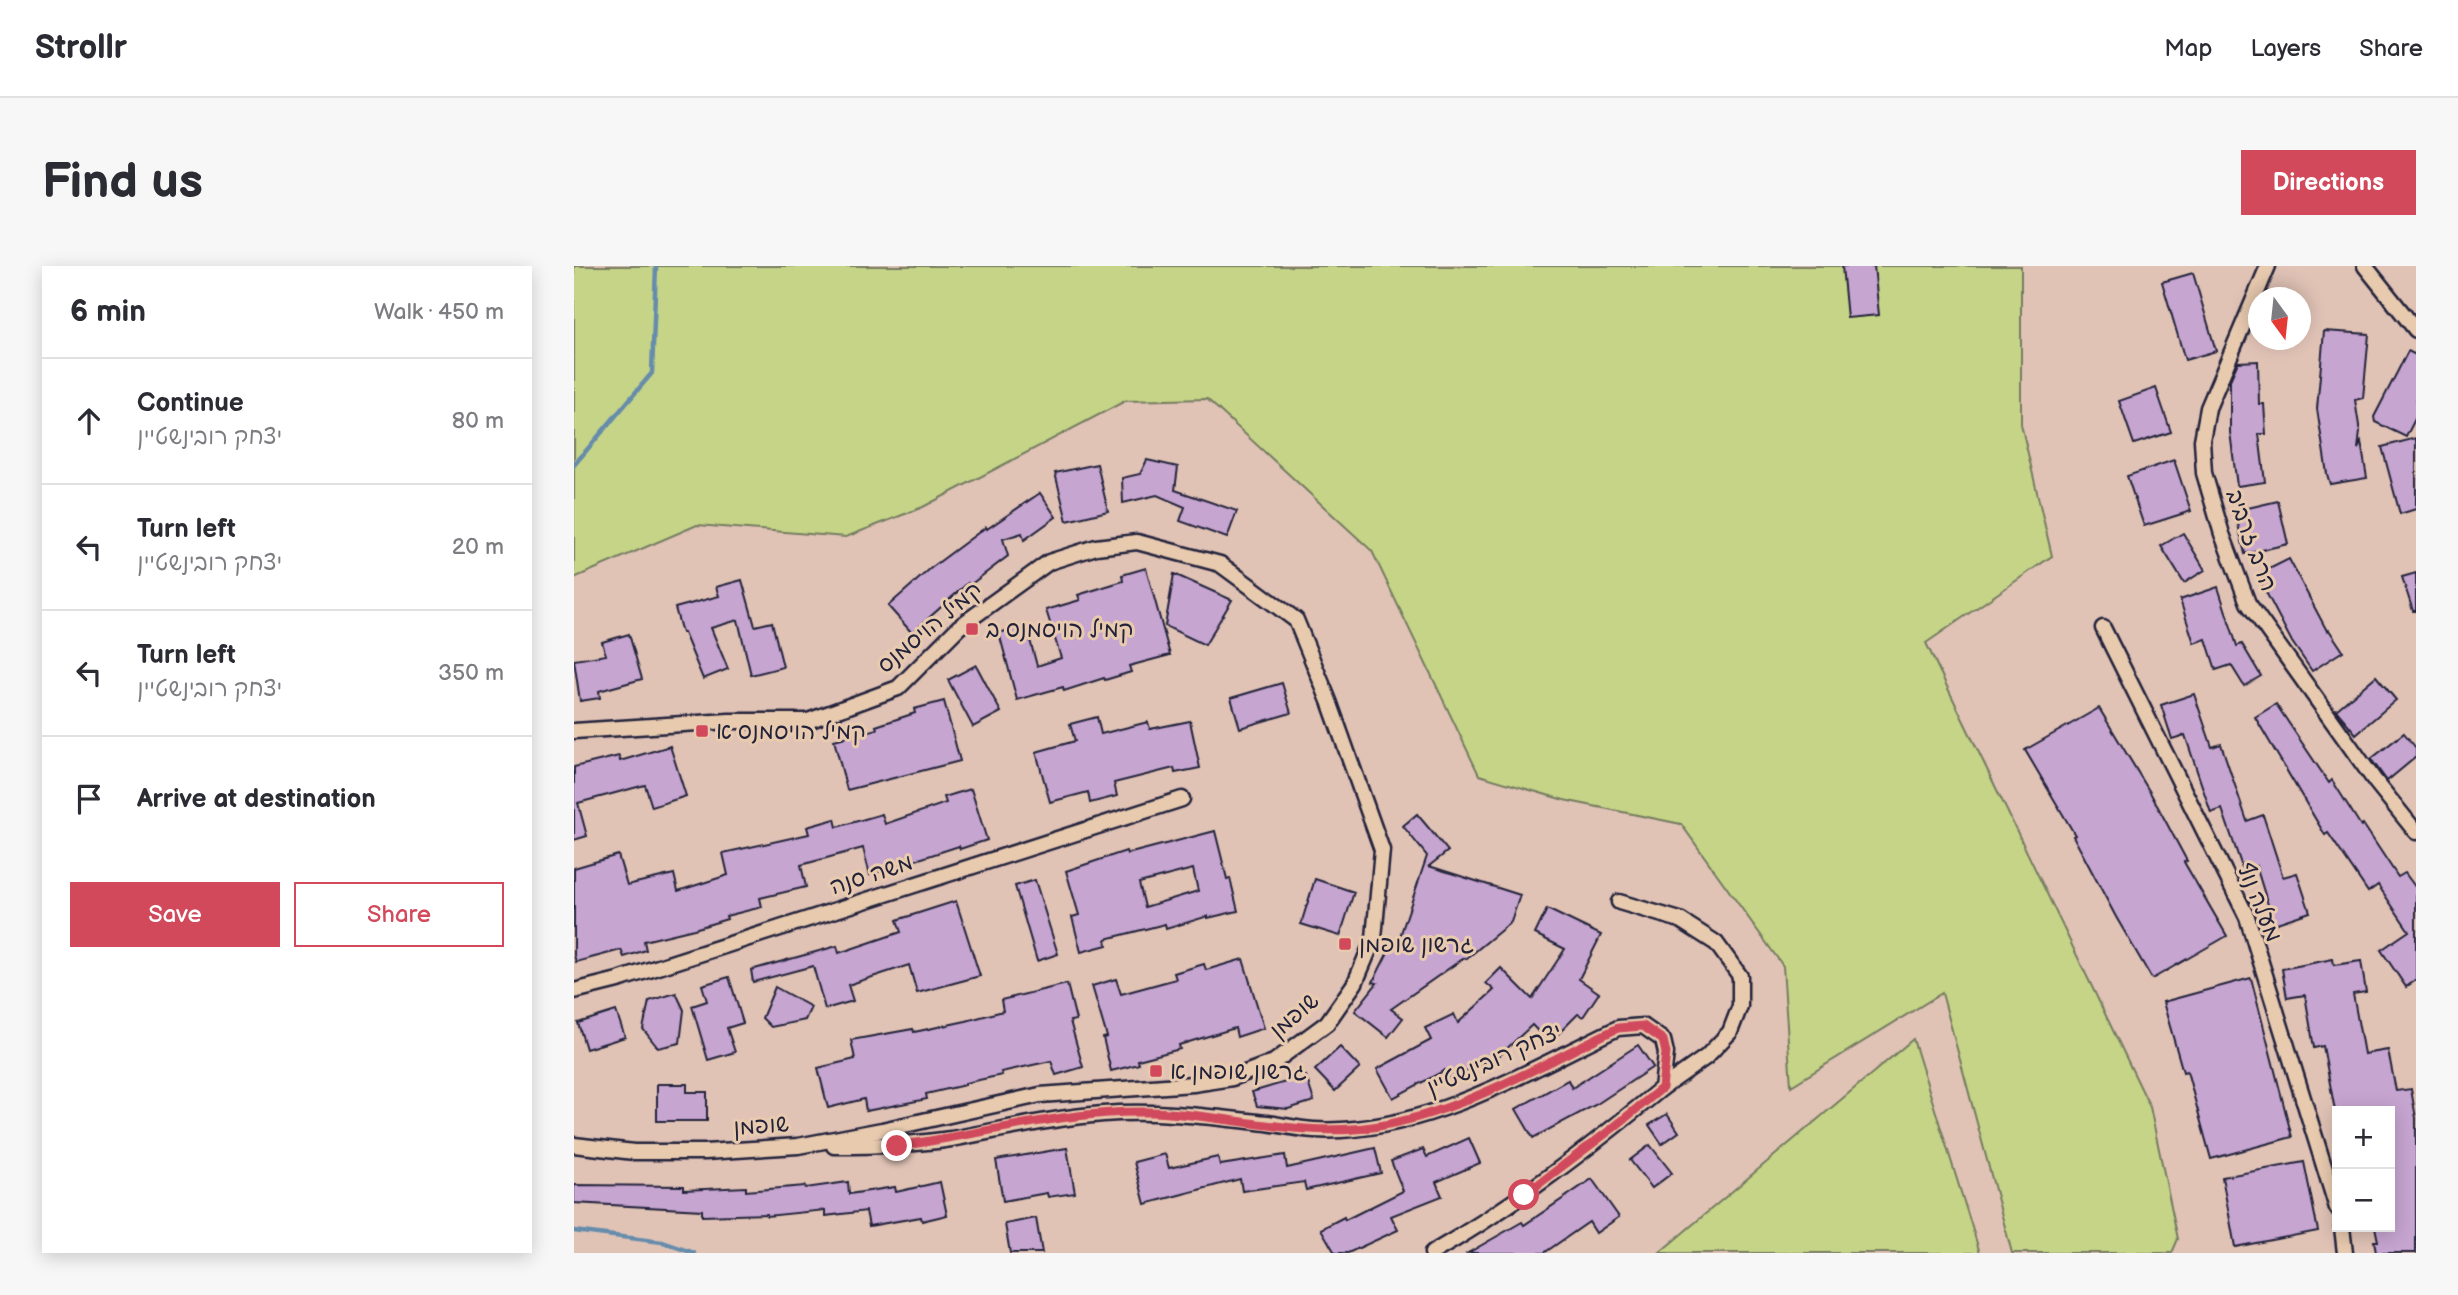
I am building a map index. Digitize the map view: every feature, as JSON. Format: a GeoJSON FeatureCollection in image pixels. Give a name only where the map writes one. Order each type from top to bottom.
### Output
{"type":"FeatureCollection","features":[{"type":"Feature","properties":{"kind":"street","name":"הרב זרביב"},"geometry":{"type":"LineString","coordinates":[[2268,266],[2208,408],[2203,440],[2204,472],[2222,534],[2248,603],[2375,781],[2416,832]]}},
{"type":"Feature","properties":{"kind":"street"},"geometry":{"type":"LineString","coordinates":[[2365,266],[2416,330]]}},
{"type":"Feature","properties":{"kind":"street","name":"קמיל הויסמנס"},"geometry":{"type":"LineString","coordinates":[[574,731],[729,721],[808,721],[898,688],[958,628],[1049,562],[1096,547],[1137,542]]}},
{"type":"Feature","properties":{"kind":"street","name":"שופמן"},"geometry":{"type":"LineString","coordinates":[[574,1145],[634,1152],[705,1152],[798,1146],[1040,1095],[1193,1084],[1232,1078],[1274,1062],[1327,1023],[1355,983],[1374,938],[1382,850],[1329,701],[1296,620],[1220,564],[1137,542]]}},
{"type":"Feature","properties":{"kind":"street","name":"מעלה נוף"},"geometry":{"type":"LineString","coordinates":[[2103,628],[2247,917],[2332,1192]]}},
{"type":"Feature","properties":{"kind":"street","name":"משה סנה"},"geometry":{"type":"LineString","coordinates":[[574,990],[618,980],[1182,799]]}},
{"type":"Feature","properties":{"kind":"street"},"geometry":{"type":"LineString","coordinates":[[1432,1253],[1524,1195],[1706,1057],[1730,1032],[1741,1006],[1740,976],[1716,943],[1680,920],[1619,902]]}},
{"type":"Feature","properties":{"kind":"street","name":"יצחק רובינשטיין"},"geometry":{"type":"LineString","coordinates":[[798,1146],[897,1146],[1053,1119],[1151,1112],[1314,1130],[1375,1127],[1436,1111],[1474,1097],[1618,1028],[1643,1026],[1663,1040],[1666,1053],[1662,1088]]}},
{"type":"Feature","properties":{"kind":"street"},"geometry":{"type":"LineString","coordinates":[[883,1130],[887,1138],[897,1146]]}},
{"type":"Feature","properties":{"kind":"street"},"geometry":{"type":"LineString","coordinates":[[2343,1232],[2345,1253]]}},
{"type":"Feature","properties":{"kind":"green space"},"geometry":{"type":"Polygon","coordinates":[[[574,266],[2021,266],[2021,424],[2052,556],[1926,643],[2150,1107],[2178,1239],[2172,1253],[2012,1253],[1942,993],[1791,1086],[1783,966],[1681,824],[1564,800],[1479,775],[1372,551],[1207,399],[1125,401],[923,507],[846,537],[697,525],[574,578],[574,266]]]}},
{"type":"Feature","properties":{"kind":"green space"},"geometry":{"type":"Polygon","coordinates":[[[1913,1039],[1980,1253],[1659,1253],[1913,1039]]]}},
{"type":"Feature","properties":{"kind":"building"},"geometry":{"type":"Polygon","coordinates":[[[1842,266],[1874,266],[1879,315],[1847,318],[1842,266]]]}},
{"type":"Feature","properties":{"kind":"building"},"geometry":{"type":"Polygon","coordinates":[[[2193,273],[2216,351],[2185,360],[2162,282],[2193,273]]]}},
{"type":"Feature","properties":{"kind":"building"},"geometry":{"type":"Polygon","coordinates":[[[2324,331],[2369,334],[2363,398],[2355,400],[2360,432],[2358,449],[2361,442],[2367,478],[2330,484],[2327,474],[2317,409],[2324,331]]]}},
{"type":"Feature","properties":{"kind":"building"},"geometry":{"type":"Polygon","coordinates":[[[2408,351],[2416,355],[2416,417],[2406,437],[2375,422],[2374,417],[2408,351]]]}},
{"type":"Feature","properties":{"kind":"building"},"geometry":{"type":"Polygon","coordinates":[[[2258,361],[2259,404],[2264,404],[2266,434],[2259,434],[2265,482],[2237,486],[2230,432],[2230,380],[2238,362],[2258,361]]]}},
{"type":"Feature","properties":{"kind":"building"},"geometry":{"type":"Polygon","coordinates":[[[2156,388],[2171,432],[2134,444],[2119,401],[2156,388]]]}},
{"type":"Feature","properties":{"kind":"building"},"geometry":{"type":"Polygon","coordinates":[[[2416,438],[2416,509],[2400,514],[2382,447],[2416,438]]]}},
{"type":"Feature","properties":{"kind":"building"},"geometry":{"type":"Polygon","coordinates":[[[1147,460],[1178,467],[1175,490],[1237,511],[1227,538],[1180,521],[1185,507],[1157,495],[1123,503],[1122,478],[1140,474],[1147,460]]]}},
{"type":"Feature","properties":{"kind":"building"},"geometry":{"type":"Polygon","coordinates":[[[2174,460],[2191,511],[2144,526],[2127,476],[2174,460]]]}},
{"type":"Feature","properties":{"kind":"building"},"geometry":{"type":"Polygon","coordinates":[[[1097,464],[1108,511],[1067,521],[1055,473],[1097,464]]]}},
{"type":"Feature","properties":{"kind":"building"},"geometry":{"type":"Polygon","coordinates":[[[1040,493],[1056,517],[1024,540],[1022,533],[1003,539],[1008,556],[970,585],[968,583],[912,633],[888,606],[931,568],[986,527],[987,529],[1040,493]]]}},
{"type":"Feature","properties":{"kind":"building"},"geometry":{"type":"Polygon","coordinates":[[[2278,501],[2288,544],[2245,554],[2235,511],[2278,501]]]}},
{"type":"Feature","properties":{"kind":"building"},"geometry":{"type":"Polygon","coordinates":[[[2183,533],[2205,570],[2184,583],[2161,546],[2183,533]]]}},
{"type":"Feature","properties":{"kind":"building"},"geometry":{"type":"Polygon","coordinates":[[[2289,559],[2327,631],[2329,630],[2343,651],[2312,671],[2292,642],[2257,575],[2289,559]]]}},
{"type":"Feature","properties":{"kind":"building"},"geometry":{"type":"Polygon","coordinates":[[[1146,568],[1170,655],[1129,666],[1131,672],[1105,680],[1104,678],[1064,691],[1063,687],[1017,700],[999,633],[1026,625],[1037,666],[1061,658],[1046,610],[1080,600],[1078,595],[1123,581],[1122,575],[1146,568]]]}},
{"type":"Feature","properties":{"kind":"building"},"geometry":{"type":"Polygon","coordinates":[[[2416,573],[2416,611],[2413,611],[2402,577],[2416,573]]]}},
{"type":"Feature","properties":{"kind":"building"},"geometry":{"type":"Polygon","coordinates":[[[1174,574],[1232,600],[1205,645],[1165,626],[1174,574]]]}},
{"type":"Feature","properties":{"kind":"building"},"geometry":{"type":"Polygon","coordinates":[[[742,580],[755,626],[772,622],[783,667],[751,675],[738,620],[711,628],[728,669],[703,679],[682,633],[675,608],[719,596],[716,587],[742,580]]]}},
{"type":"Feature","properties":{"kind":"building"},"geometry":{"type":"Polygon","coordinates":[[[2218,587],[2237,646],[2242,644],[2261,676],[2244,686],[2231,665],[2216,670],[2206,639],[2194,643],[2180,600],[2218,587]]]}},
{"type":"Feature","properties":{"kind":"building"},"geometry":{"type":"Polygon","coordinates":[[[629,634],[642,679],[599,691],[600,698],[580,701],[574,660],[606,655],[602,642],[629,634]]]}},
{"type":"Feature","properties":{"kind":"building"},"geometry":{"type":"Polygon","coordinates":[[[976,665],[1001,712],[973,727],[948,680],[976,665]]]}},
{"type":"Feature","properties":{"kind":"building"},"geometry":{"type":"Polygon","coordinates":[[[2376,676],[2396,700],[2356,734],[2336,710],[2376,676]]]}},
{"type":"Feature","properties":{"kind":"building"},"geometry":{"type":"Polygon","coordinates":[[[1282,683],[1291,713],[1240,728],[1231,698],[1282,683]]]}},
{"type":"Feature","properties":{"kind":"building"},"geometry":{"type":"Polygon","coordinates":[[[2194,694],[2212,747],[2221,744],[2247,821],[2263,815],[2283,877],[2297,873],[2310,912],[2274,924],[2256,866],[2243,870],[2222,809],[2211,813],[2185,735],[2172,739],[2161,705],[2194,694]]]}},
{"type":"Feature","properties":{"kind":"building"},"geometry":{"type":"Polygon","coordinates":[[[944,701],[960,761],[847,790],[834,740],[877,729],[876,726],[915,713],[914,709],[944,701]]]}},
{"type":"Feature","properties":{"kind":"building"},"geometry":{"type":"Polygon","coordinates":[[[2276,704],[2329,783],[2332,780],[2398,877],[2405,873],[2416,888],[2416,980],[2406,987],[2381,950],[2409,931],[2378,885],[2368,892],[2328,833],[2325,835],[2255,717],[2276,704]]]}},
{"type":"Feature","properties":{"kind":"building"},"geometry":{"type":"Polygon","coordinates":[[[2099,708],[2151,794],[2187,861],[2184,862],[2227,936],[2152,979],[2116,917],[2073,836],[2075,835],[2025,750],[2099,708]]]}},
{"type":"Feature","properties":{"kind":"building"},"geometry":{"type":"Polygon","coordinates":[[[1097,717],[1101,734],[1148,722],[1150,729],[1190,721],[1200,768],[1175,773],[1174,768],[1114,783],[1117,796],[1090,803],[1088,792],[1050,802],[1036,752],[1075,741],[1070,724],[1097,717]]]}},
{"type":"Feature","properties":{"kind":"building"},"geometry":{"type":"Polygon","coordinates":[[[2404,733],[2416,748],[2416,757],[2387,781],[2371,759],[2404,733]]]}},
{"type":"Feature","properties":{"kind":"building"},"geometry":{"type":"Polygon","coordinates":[[[670,746],[686,796],[652,807],[645,785],[578,803],[587,836],[574,840],[574,767],[619,756],[620,761],[670,746]]]}},
{"type":"Feature","properties":{"kind":"building"},"geometry":{"type":"Polygon","coordinates":[[[971,789],[987,840],[960,849],[959,846],[870,875],[863,848],[801,865],[806,887],[760,898],[762,907],[726,916],[727,919],[694,929],[644,941],[646,950],[624,957],[621,950],[576,962],[574,868],[618,855],[627,885],[674,874],[678,891],[728,875],[723,853],[809,834],[807,827],[835,819],[837,827],[882,814],[885,824],[946,803],[944,797],[971,789]]]}},
{"type":"Feature","properties":{"kind":"building"},"geometry":{"type":"Polygon","coordinates":[[[1417,814],[1448,851],[1429,866],[1520,895],[1511,922],[1466,959],[1391,1009],[1403,1018],[1388,1037],[1355,1011],[1377,983],[1373,982],[1391,946],[1396,948],[1427,856],[1403,826],[1417,814]]]}},
{"type":"Feature","properties":{"kind":"building"},"geometry":{"type":"Polygon","coordinates":[[[1215,831],[1238,911],[1208,916],[1166,929],[1165,924],[1106,939],[1107,945],[1081,952],[1072,917],[1079,915],[1066,871],[1126,851],[1127,854],[1215,831]],[[1193,869],[1139,883],[1145,907],[1198,891],[1193,869]]]}},
{"type":"Feature","properties":{"kind":"building"},"geometry":{"type":"Polygon","coordinates":[[[1315,879],[1354,892],[1340,936],[1301,924],[1315,879]]]}},
{"type":"Feature","properties":{"kind":"building"},"geometry":{"type":"Polygon","coordinates":[[[1035,880],[1058,954],[1037,961],[1015,886],[1035,880]]]}},
{"type":"Feature","properties":{"kind":"building"},"geometry":{"type":"Polygon","coordinates":[[[956,901],[980,976],[917,993],[909,965],[848,985],[853,1001],[825,1009],[813,966],[753,982],[751,970],[837,946],[839,953],[901,932],[897,920],[956,901]]]}},
{"type":"Feature","properties":{"kind":"building"},"geometry":{"type":"Polygon","coordinates":[[[1547,909],[1601,935],[1579,979],[1599,993],[1583,1017],[1578,1014],[1549,1043],[1532,1025],[1500,1055],[1450,1079],[1445,1070],[1393,1098],[1377,1069],[1431,1040],[1425,1028],[1454,1014],[1458,1023],[1494,990],[1486,983],[1501,968],[1532,999],[1565,949],[1535,934],[1547,909]]]}},
{"type":"Feature","properties":{"kind":"building"},"geometry":{"type":"Polygon","coordinates":[[[1243,959],[1264,1028],[1237,1037],[1235,1028],[1179,1045],[1180,1049],[1138,1060],[1139,1064],[1111,1071],[1103,1038],[1107,1037],[1092,986],[1116,979],[1121,994],[1176,979],[1174,973],[1204,964],[1206,970],[1243,959]]]}},
{"type":"Feature","properties":{"kind":"building"},"geometry":{"type":"Polygon","coordinates":[[[2333,959],[2334,965],[2361,961],[2366,992],[2353,994],[2364,1054],[2388,1050],[2396,1091],[2411,1089],[2416,1118],[2416,1253],[2376,1253],[2374,1241],[2378,1241],[2376,1232],[2395,1232],[2395,1106],[2334,1106],[2323,1046],[2314,1048],[2305,995],[2287,998],[2282,969],[2333,959]]]}},
{"type":"Feature","properties":{"kind":"building"},"geometry":{"type":"Polygon","coordinates":[[[729,977],[743,1023],[727,1028],[735,1052],[708,1060],[692,1006],[707,1001],[702,985],[729,977]]]}},
{"type":"Feature","properties":{"kind":"building"},"geometry":{"type":"Polygon","coordinates":[[[2251,978],[2292,1137],[2211,1159],[2187,1071],[2183,1072],[2163,1002],[2251,978]]]}},
{"type":"Feature","properties":{"kind":"building"},"geometry":{"type":"Polygon","coordinates":[[[1067,984],[1076,1020],[1070,1021],[1083,1067],[1056,1075],[1051,1061],[1001,1072],[1002,1075],[926,1094],[927,1099],[866,1111],[864,1099],[828,1108],[818,1068],[855,1059],[851,1040],[913,1029],[914,1032],[966,1021],[1003,1011],[1001,1000],[1067,984]]]}},
{"type":"Feature","properties":{"kind":"building"},"geometry":{"type":"Polygon","coordinates":[[[775,987],[811,1007],[805,1020],[771,1027],[762,1018],[775,987]]]}},
{"type":"Feature","properties":{"kind":"building"},"geometry":{"type":"Polygon","coordinates":[[[676,993],[684,1010],[680,1043],[658,1048],[643,1029],[649,1001],[676,993]]]}},
{"type":"Feature","properties":{"kind":"building"},"geometry":{"type":"Polygon","coordinates":[[[616,1011],[625,1037],[586,1049],[578,1023],[616,1011]]]}},
{"type":"Feature","properties":{"kind":"building"},"geometry":{"type":"Polygon","coordinates":[[[1638,1045],[1653,1067],[1597,1104],[1533,1138],[1516,1109],[1568,1080],[1572,1088],[1638,1045]]]}},
{"type":"Feature","properties":{"kind":"building"},"geometry":{"type":"Polygon","coordinates":[[[1340,1047],[1360,1068],[1335,1091],[1315,1070],[1340,1047]]]}},
{"type":"Feature","properties":{"kind":"building"},"geometry":{"type":"Polygon","coordinates":[[[1306,1076],[1314,1101],[1288,1109],[1257,1106],[1252,1092],[1306,1076]]]}},
{"type":"Feature","properties":{"kind":"building"},"geometry":{"type":"Polygon","coordinates":[[[657,1084],[687,1084],[687,1092],[707,1092],[707,1121],[657,1121],[657,1084]]]}},
{"type":"Feature","properties":{"kind":"building"},"geometry":{"type":"Polygon","coordinates":[[[1667,1114],[1679,1132],[1662,1144],[1649,1125],[1667,1114]]]}},
{"type":"Feature","properties":{"kind":"building"},"geometry":{"type":"Polygon","coordinates":[[[1469,1138],[1480,1163],[1436,1182],[1442,1196],[1391,1216],[1398,1230],[1348,1253],[1335,1253],[1321,1229],[1403,1191],[1391,1161],[1423,1149],[1427,1157],[1469,1138]]]}},
{"type":"Feature","properties":{"kind":"building"},"geometry":{"type":"Polygon","coordinates":[[[1650,1145],[1672,1173],[1652,1188],[1630,1160],[1650,1145]]]}},
{"type":"Feature","properties":{"kind":"building"},"geometry":{"type":"Polygon","coordinates":[[[1067,1148],[1075,1193],[1048,1197],[1047,1193],[1003,1201],[996,1160],[1067,1148]]]}},
{"type":"Feature","properties":{"kind":"building"},"geometry":{"type":"Polygon","coordinates":[[[1375,1148],[1381,1173],[1306,1190],[1304,1182],[1242,1191],[1240,1179],[1145,1204],[1134,1162],[1165,1154],[1169,1168],[1218,1157],[1220,1165],[1285,1155],[1287,1168],[1375,1148]]]}},
{"type":"Feature","properties":{"kind":"building"},"geometry":{"type":"Polygon","coordinates":[[[2304,1162],[2318,1231],[2235,1247],[2222,1177],[2304,1162]]]}},
{"type":"Feature","properties":{"kind":"building"},"geometry":{"type":"Polygon","coordinates":[[[1592,1179],[1619,1217],[1596,1233],[1589,1222],[1544,1253],[1468,1253],[1522,1222],[1524,1225],[1592,1179]]]}},
{"type":"Feature","properties":{"kind":"building"},"geometry":{"type":"Polygon","coordinates":[[[848,1182],[849,1194],[895,1187],[896,1192],[940,1182],[947,1215],[922,1221],[921,1217],[869,1226],[866,1211],[825,1216],[825,1210],[767,1216],[702,1216],[702,1210],[574,1203],[574,1185],[684,1186],[684,1190],[746,1187],[746,1191],[806,1188],[848,1182]]]}},
{"type":"Feature","properties":{"kind":"building"},"geometry":{"type":"Polygon","coordinates":[[[1036,1218],[1042,1253],[1010,1253],[1005,1224],[1036,1218]]]}},
{"type":"Feature","properties":{"kind":"waterway"},"geometry":{"type":"LineString","coordinates":[[574,465],[652,373],[656,266]]}},
{"type":"Feature","properties":{"kind":"waterway"},"geometry":{"type":"LineString","coordinates":[[574,1231],[662,1242],[694,1253]]}},
{"type":"Feature","properties":{"kind":"place","name":"קמיל הויסמנס ב"},"geometry":{"type":"Point","coordinates":[972,629]}},
{"type":"Feature","properties":{"kind":"place","name":"קמיל הויסמנס א"},"geometry":{"type":"Point","coordinates":[702,731]}},
{"type":"Feature","properties":{"kind":"place","name":"גרשון שופמן"},"geometry":{"type":"Point","coordinates":[1345,944]}},
{"type":"Feature","properties":{"kind":"place","name":"גרשון שופמן א"},"geometry":{"type":"Point","coordinates":[1156,1071]}},
{"type":"Feature","properties":{"kind":"route"},"geometry":{"type":"LineString","coordinates":[[897,1146],[1053,1119],[1151,1112],[1314,1130],[1375,1127],[1436,1111],[1474,1097],[1618,1028],[1643,1026],[1663,1040],[1666,1053],[1662,1088],[1524,1195]]}}]}
